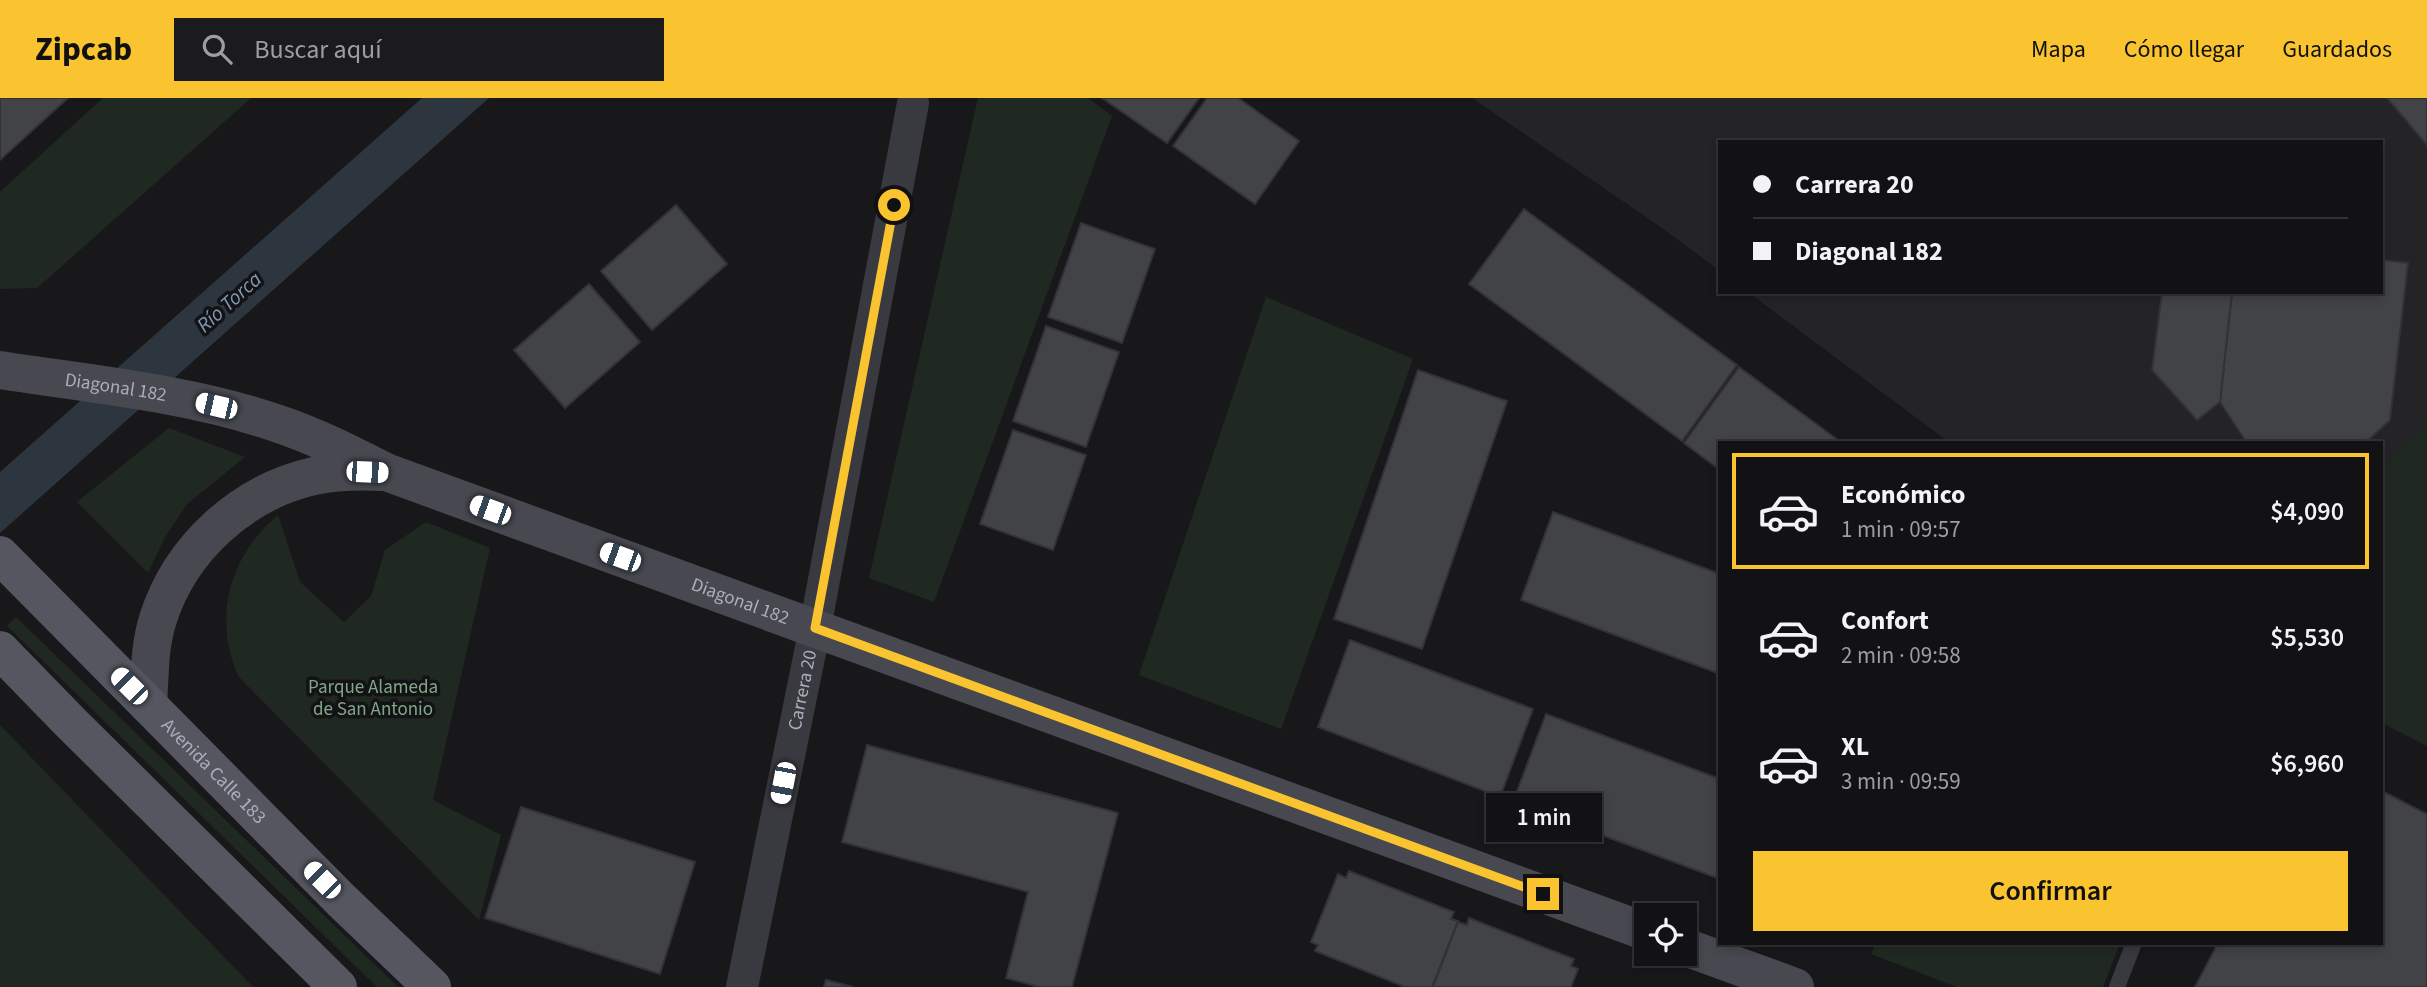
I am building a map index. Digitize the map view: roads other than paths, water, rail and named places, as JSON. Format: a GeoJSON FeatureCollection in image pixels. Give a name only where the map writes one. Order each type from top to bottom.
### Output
{"type":"FeatureCollection","features":[{"type":"Feature","properties":{"kind":"main road","name":"Avenida Calle 183"},"geometry":{"type":"LineString","coordinates":[[8,563],[341,900],[432,987]]}},
{"type":"Feature","properties":{"kind":"main road"},"geometry":{"type":"LineString","coordinates":[[0,650],[79,732],[338,987]]}},
{"type":"Feature","properties":{"kind":"street","name":"Carrera 20"},"geometry":{"type":"LineString","coordinates":[[742,987],[815,628],[913,103]]}},
{"type":"Feature","properties":{"kind":"street","name":"Diagonal 182"},"geometry":{"type":"LineString","coordinates":[[0,370],[196,401],[272,421],[324,440],[386,472],[1634,927]]}},
{"type":"Feature","properties":{"kind":"street","name":"Diagonal 182"},"geometry":{"type":"LineString","coordinates":[[148,705],[151,651],[158,619],[172,585],[192,554],[217,528],[246,505],[278,488],[313,476],[349,471],[386,472]]}},
{"type":"Feature","properties":{"kind":"street"},"geometry":{"type":"LineString","coordinates":[[1697,951],[1796,987]]}},
{"type":"Feature","properties":{"kind":"lane"},"geometry":{"type":"LineString","coordinates":[[2117,987],[2133,945]]}},
{"type":"Feature","properties":{"kind":"water","name":"Río Torca"},"geometry":{"type":"Polygon","coordinates":[[[422,98],[489,98],[0,533],[0,472],[422,98]]]}},
{"type":"Feature","properties":{"kind":"park label","name":"Parque Alameda de San Antonio"},"geometry":{"type":"Point","coordinates":[373,698]}}]}
